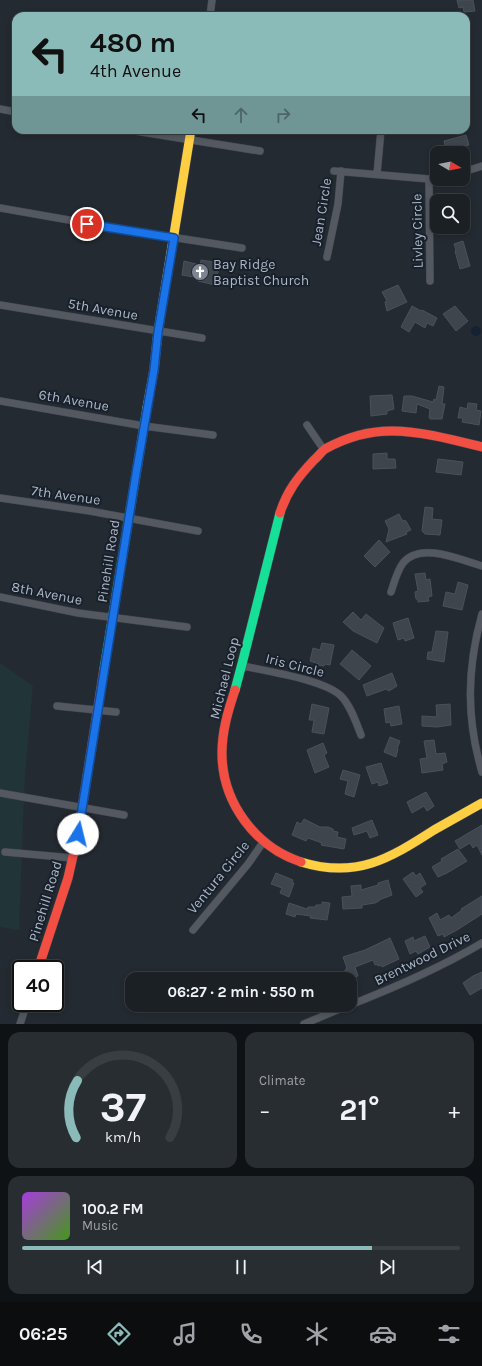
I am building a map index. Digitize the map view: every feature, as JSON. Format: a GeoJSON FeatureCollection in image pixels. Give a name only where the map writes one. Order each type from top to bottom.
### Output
{"type":"FeatureCollection","features":[{"type":"Feature","properties":{"kind":"street"},"geometry":{"type":"LineString","coordinates":[[210,12],[212,0]]}},
{"type":"Feature","properties":{"kind":"street"},"geometry":{"type":"LineString","coordinates":[[0,109],[12,111]]}},
{"type":"Feature","properties":{"kind":"street"},"geometry":{"type":"LineString","coordinates":[[153,134],[260,151]]}},
{"type":"Feature","properties":{"kind":"street","name":"Pinehill Road"},"geometry":{"type":"LineString","coordinates":[[41,960],[68,878],[73,858],[128,518],[154,370],[158,332],[191,134]]}},
{"type":"Feature","properties":{"kind":"street"},"geometry":{"type":"LineString","coordinates":[[381,134],[377,174],[429,180]]}},
{"type":"Feature","properties":{"kind":"street"},"geometry":{"type":"LineString","coordinates":[[470,170],[482,166]]}},
{"type":"Feature","properties":{"kind":"street","name":"Jean Circle"},"geometry":{"type":"LineString","coordinates":[[327,257],[338,204],[337,171],[377,174]]}},
{"type":"Feature","properties":{"kind":"street","name":"Livley Circle"},"geometry":{"type":"LineString","coordinates":[[429,180],[430,281]]}},
{"type":"Feature","properties":{"kind":"street"},"geometry":{"type":"LineString","coordinates":[[0,208],[119,229],[242,248]]}},
{"type":"Feature","properties":{"kind":"street","name":"5th Avenue"},"geometry":{"type":"LineString","coordinates":[[0,305],[202,338]]}},
{"type":"Feature","properties":{"kind":"street","name":"6th Avenue"},"geometry":{"type":"LineString","coordinates":[[0,401],[144,426],[213,435]]}},
{"type":"Feature","properties":{"kind":"street"},"geometry":{"type":"LineString","coordinates":[[306,425],[324,450]]}},
{"type":"Feature","properties":{"kind":"street","name":"Michael Loop"},"geometry":{"type":"LineString","coordinates":[[482,447],[423,434],[393,431],[374,432],[355,437],[324,450],[302,473],[291,487],[277,520],[246,646],[243,666],[234,692],[226,725],[222,751],[223,769],[229,795],[248,827],[278,852],[293,860],[316,867],[346,868],[366,866],[386,859],[482,803]]}},
{"type":"Feature","properties":{"kind":"street","name":"7th Avenue"},"geometry":{"type":"LineString","coordinates":[[0,498],[128,518],[198,531]]}},
{"type":"Feature","properties":{"kind":"street"},"geometry":{"type":"LineString","coordinates":[[391,592],[402,563],[409,557],[418,553],[438,553],[482,566]]}},
{"type":"Feature","properties":{"kind":"street","name":"8th Avenue"},"geometry":{"type":"LineString","coordinates":[[0,597],[78,613],[187,627]]}},
{"type":"Feature","properties":{"kind":"street"},"geometry":{"type":"LineString","coordinates":[[482,614],[473,650],[470,694],[473,738],[482,772]]}},
{"type":"Feature","properties":{"kind":"street","name":"Iris Circle"},"geometry":{"type":"LineString","coordinates":[[243,666],[314,682],[333,690],[341,696],[347,704],[361,735]]}},
{"type":"Feature","properties":{"kind":"street"},"geometry":{"type":"LineString","coordinates":[[57,706],[116,712]]}},
{"type":"Feature","properties":{"kind":"street"},"geometry":{"type":"LineString","coordinates":[[0,793],[124,815]]}},
{"type":"Feature","properties":{"kind":"street","name":"Ventura Circle"},"geometry":{"type":"LineString","coordinates":[[193,930],[264,841]]}},
{"type":"Feature","properties":{"kind":"street"},"geometry":{"type":"LineString","coordinates":[[5,852],[73,858]]}},
{"type":"Feature","properties":{"kind":"street","name":"Brentwood Drive"},"geometry":{"type":"LineString","coordinates":[[357,1002],[438,968],[482,943]]}},
{"type":"Feature","properties":{"kind":"street"},"geometry":{"type":"LineString","coordinates":[[20,1024],[24,1012]]}},
{"type":"Feature","properties":{"kind":"street","name":"Brentwood Drive"},"geometry":{"type":"LineString","coordinates":[[304,1024],[333,1012]]}},
{"type":"Feature","properties":{"kind":"green space"},"geometry":{"type":"Polygon","coordinates":[[[0,663],[33,686],[25,775],[19,930],[0,927],[0,663]]]}},
{"type":"Feature","properties":{"kind":"water"},"geometry":{"type":"Polygon","coordinates":[[[474,326],[478,326],[480,327],[480,335],[474,336],[471,333],[471,329],[474,326]]]}},
{"type":"Feature","properties":{"kind":"building"},"geometry":{"type":"Polygon","coordinates":[[[457,0],[473,0],[475,11],[464,12],[463,7],[459,8],[457,0]]]}},
{"type":"Feature","properties":{"kind":"building"},"geometry":{"type":"Polygon","coordinates":[[[466,135],[469,145],[445,146],[444,141],[466,135]]]}},
{"type":"Feature","properties":{"kind":"building"},"geometry":{"type":"Polygon","coordinates":[[[463,241],[470,266],[460,269],[454,244],[463,241]]]}},
{"type":"Feature","properties":{"kind":"building","name":"Bay Ridge Baptist Church"},"geometry":{"type":"Polygon","coordinates":[[[201,260],[220,263],[215,285],[198,281],[199,278],[182,275],[184,261],[200,265],[201,260]]]}},
{"type":"Feature","properties":{"kind":"building"},"geometry":{"type":"Polygon","coordinates":[[[398,285],[407,302],[387,311],[385,302],[387,301],[382,292],[398,285]]]}},
{"type":"Feature","properties":{"kind":"building"},"geometry":{"type":"Polygon","coordinates":[[[412,306],[437,318],[433,326],[427,323],[425,328],[415,322],[409,332],[401,327],[412,306]]]}},
{"type":"Feature","properties":{"kind":"building"},"geometry":{"type":"Polygon","coordinates":[[[455,306],[468,321],[456,331],[443,314],[455,306]]]}},
{"type":"Feature","properties":{"kind":"building"},"geometry":{"type":"Polygon","coordinates":[[[439,386],[444,387],[442,404],[445,404],[442,419],[430,419],[430,409],[417,404],[416,413],[402,411],[404,396],[412,396],[433,402],[434,399],[436,400],[439,386]]]}},
{"type":"Feature","properties":{"kind":"building"},"geometry":{"type":"Polygon","coordinates":[[[392,395],[394,409],[387,411],[387,414],[371,416],[370,396],[392,395]]]}},
{"type":"Feature","properties":{"kind":"building"},"geometry":{"type":"Polygon","coordinates":[[[468,403],[477,404],[476,410],[481,411],[479,425],[462,422],[463,418],[458,418],[460,407],[467,409],[468,403]]]}},
{"type":"Feature","properties":{"kind":"building"},"geometry":{"type":"Polygon","coordinates":[[[387,453],[387,459],[395,459],[396,468],[373,469],[373,454],[387,453]]]}},
{"type":"Feature","properties":{"kind":"building"},"geometry":{"type":"Polygon","coordinates":[[[438,459],[463,462],[461,475],[436,472],[438,459]]]}},
{"type":"Feature","properties":{"kind":"building"},"geometry":{"type":"Polygon","coordinates":[[[425,507],[433,508],[432,519],[442,520],[440,535],[425,534],[422,531],[425,507]]]}},
{"type":"Feature","properties":{"kind":"building"},"geometry":{"type":"Polygon","coordinates":[[[399,514],[402,520],[406,521],[411,530],[406,532],[407,534],[386,542],[389,529],[385,521],[399,514]]]}},
{"type":"Feature","properties":{"kind":"building"},"geometry":{"type":"Polygon","coordinates":[[[379,540],[390,552],[375,567],[364,556],[379,540]]]}},
{"type":"Feature","properties":{"kind":"building"},"geometry":{"type":"Polygon","coordinates":[[[425,573],[426,580],[430,579],[432,596],[428,597],[429,601],[418,602],[415,592],[418,591],[415,574],[425,573]]]}},
{"type":"Feature","properties":{"kind":"building"},"geometry":{"type":"Polygon","coordinates":[[[458,582],[468,585],[462,610],[443,606],[446,592],[455,594],[458,582]]]}},
{"type":"Feature","properties":{"kind":"building"},"geometry":{"type":"Polygon","coordinates":[[[353,612],[361,620],[366,614],[384,628],[377,643],[353,631],[343,622],[353,612]]]}},
{"type":"Feature","properties":{"kind":"building"},"geometry":{"type":"Polygon","coordinates":[[[408,618],[414,638],[405,641],[404,638],[398,640],[393,623],[408,618]]]}},
{"type":"Feature","properties":{"kind":"building"},"geometry":{"type":"Polygon","coordinates":[[[436,631],[448,632],[444,662],[427,659],[428,652],[432,652],[436,631]]]}},
{"type":"Feature","properties":{"kind":"building"},"geometry":{"type":"Polygon","coordinates":[[[322,643],[334,645],[330,665],[318,665],[319,664],[310,661],[313,648],[320,650],[322,643]]]}},
{"type":"Feature","properties":{"kind":"building"},"geometry":{"type":"Polygon","coordinates":[[[352,650],[371,666],[359,680],[340,664],[352,650]]]}},
{"type":"Feature","properties":{"kind":"building"},"geometry":{"type":"Polygon","coordinates":[[[392,673],[397,686],[389,691],[386,689],[367,696],[363,685],[392,673]]]}},
{"type":"Feature","properties":{"kind":"building"},"geometry":{"type":"Polygon","coordinates":[[[312,704],[329,708],[324,734],[312,732],[314,720],[309,720],[312,704]]]}},
{"type":"Feature","properties":{"kind":"building"},"geometry":{"type":"Polygon","coordinates":[[[450,704],[451,725],[437,727],[422,726],[422,716],[437,717],[436,705],[450,704]]]}},
{"type":"Feature","properties":{"kind":"building"},"geometry":{"type":"Polygon","coordinates":[[[399,706],[402,724],[391,726],[390,722],[386,723],[384,709],[399,706]]]}},
{"type":"Feature","properties":{"kind":"building"},"geometry":{"type":"Polygon","coordinates":[[[390,737],[400,741],[396,757],[384,752],[390,737]]]}},
{"type":"Feature","properties":{"kind":"building"},"geometry":{"type":"Polygon","coordinates":[[[434,740],[436,754],[445,753],[447,762],[442,764],[443,770],[422,773],[420,759],[427,758],[424,741],[434,740]]]}},
{"type":"Feature","properties":{"kind":"building"},"geometry":{"type":"Polygon","coordinates":[[[323,743],[327,753],[324,755],[329,767],[315,773],[307,750],[323,743]]]}},
{"type":"Feature","properties":{"kind":"building"},"geometry":{"type":"Polygon","coordinates":[[[381,763],[388,783],[379,786],[378,782],[372,784],[366,767],[381,763]]]}},
{"type":"Feature","properties":{"kind":"building"},"geometry":{"type":"Polygon","coordinates":[[[343,770],[360,775],[354,797],[345,794],[348,781],[340,779],[343,770]]]}},
{"type":"Feature","properties":{"kind":"building"},"geometry":{"type":"Polygon","coordinates":[[[426,792],[434,806],[427,811],[424,806],[412,813],[407,802],[426,792]]]}},
{"type":"Feature","properties":{"kind":"building"},"geometry":{"type":"Polygon","coordinates":[[[304,819],[320,827],[328,827],[333,829],[333,831],[338,832],[337,837],[346,839],[344,849],[321,845],[322,843],[308,838],[306,841],[292,835],[297,822],[301,824],[304,819]]]}},
{"type":"Feature","properties":{"kind":"building"},"geometry":{"type":"Polygon","coordinates":[[[372,820],[378,835],[370,838],[367,831],[354,835],[352,828],[372,820]]]}},
{"type":"Feature","properties":{"kind":"building"},"geometry":{"type":"Polygon","coordinates":[[[482,825],[482,855],[477,845],[473,848],[470,843],[460,849],[455,841],[482,825]]]}},
{"type":"Feature","properties":{"kind":"building"},"geometry":{"type":"Polygon","coordinates":[[[458,849],[467,861],[438,877],[432,867],[442,861],[441,859],[458,849]]]}},
{"type":"Feature","properties":{"kind":"building"},"geometry":{"type":"Polygon","coordinates":[[[413,872],[416,876],[420,873],[426,884],[420,888],[423,892],[416,897],[403,879],[413,872]]]}},
{"type":"Feature","properties":{"kind":"building"},"geometry":{"type":"Polygon","coordinates":[[[276,873],[293,880],[292,883],[294,883],[289,897],[280,893],[282,888],[271,884],[276,873]]]}},
{"type":"Feature","properties":{"kind":"building"},"geometry":{"type":"Polygon","coordinates":[[[388,880],[392,895],[375,903],[362,905],[362,908],[343,909],[342,897],[352,896],[351,886],[361,885],[361,890],[378,885],[378,883],[388,880]]]}},
{"type":"Feature","properties":{"kind":"building"},"geometry":{"type":"Polygon","coordinates":[[[482,896],[482,914],[444,937],[443,934],[438,936],[429,918],[437,913],[440,920],[449,915],[451,918],[462,910],[461,909],[482,896]]]}},
{"type":"Feature","properties":{"kind":"building"},"geometry":{"type":"Polygon","coordinates":[[[322,902],[330,903],[327,920],[310,918],[311,916],[296,914],[295,917],[286,914],[289,903],[307,909],[308,907],[322,905],[322,902]]]}},
{"type":"Feature","properties":{"kind":"building"},"geometry":{"type":"Polygon","coordinates":[[[425,936],[430,947],[418,954],[416,951],[410,954],[405,941],[413,937],[414,941],[425,936]]]}},
{"type":"Feature","properties":{"kind":"building"},"geometry":{"type":"Polygon","coordinates":[[[390,938],[399,959],[382,967],[381,965],[375,965],[373,960],[355,967],[357,972],[346,972],[345,970],[347,968],[343,957],[365,950],[390,938]]]}},
{"type":"Feature","properties":{"kind":"building"},"geometry":{"type":"Polygon","coordinates":[[[482,972],[482,988],[470,995],[463,983],[482,972]]]}},
{"type":"Feature","properties":{"kind":"traffic: fast"},"geometry":{"type":"LineString","coordinates":[[104,669],[147,408]]}},
{"type":"Feature","properties":{"kind":"traffic: fast"},"geometry":{"type":"LineString","coordinates":[[235,690],[280,513]]}},
{"type":"Feature","properties":{"kind":"traffic: slow"},"geometry":{"type":"LineString","coordinates":[[147,408],[190,134]]}},
{"type":"Feature","properties":{"kind":"traffic: slow"},"geometry":{"type":"LineString","coordinates":[[301,862],[321,867],[339,868],[355,867],[371,863],[402,850],[482,803]]}},
{"type":"Feature","properties":{"kind":"traffic: jam"},"geometry":{"type":"LineString","coordinates":[[280,513],[286,498],[294,485],[314,460],[325,449],[349,438],[375,432],[403,431],[437,436],[482,447]]}},
{"type":"Feature","properties":{"kind":"traffic: jam"},"geometry":{"type":"LineString","coordinates":[[41,960],[68,878],[78,834],[104,669]]}},
{"type":"Feature","properties":{"kind":"traffic: jam"},"geometry":{"type":"LineString","coordinates":[[235,690],[226,721],[222,745],[224,771],[228,789],[244,820],[256,834],[269,846],[284,855],[301,862]]}},
{"type":"Feature","properties":{"kind":"place","name":"Bay Ridge Baptist Church"},"geometry":{"type":"Point","coordinates":[200,272]}},
{"type":"Feature","properties":{"kind":"route"},"geometry":{"type":"LineString","coordinates":[[78,834],[93,738],[96,728],[104,668],[120,580],[128,518],[154,370],[158,332],[163,310],[174,238],[87,224]]}}]}
